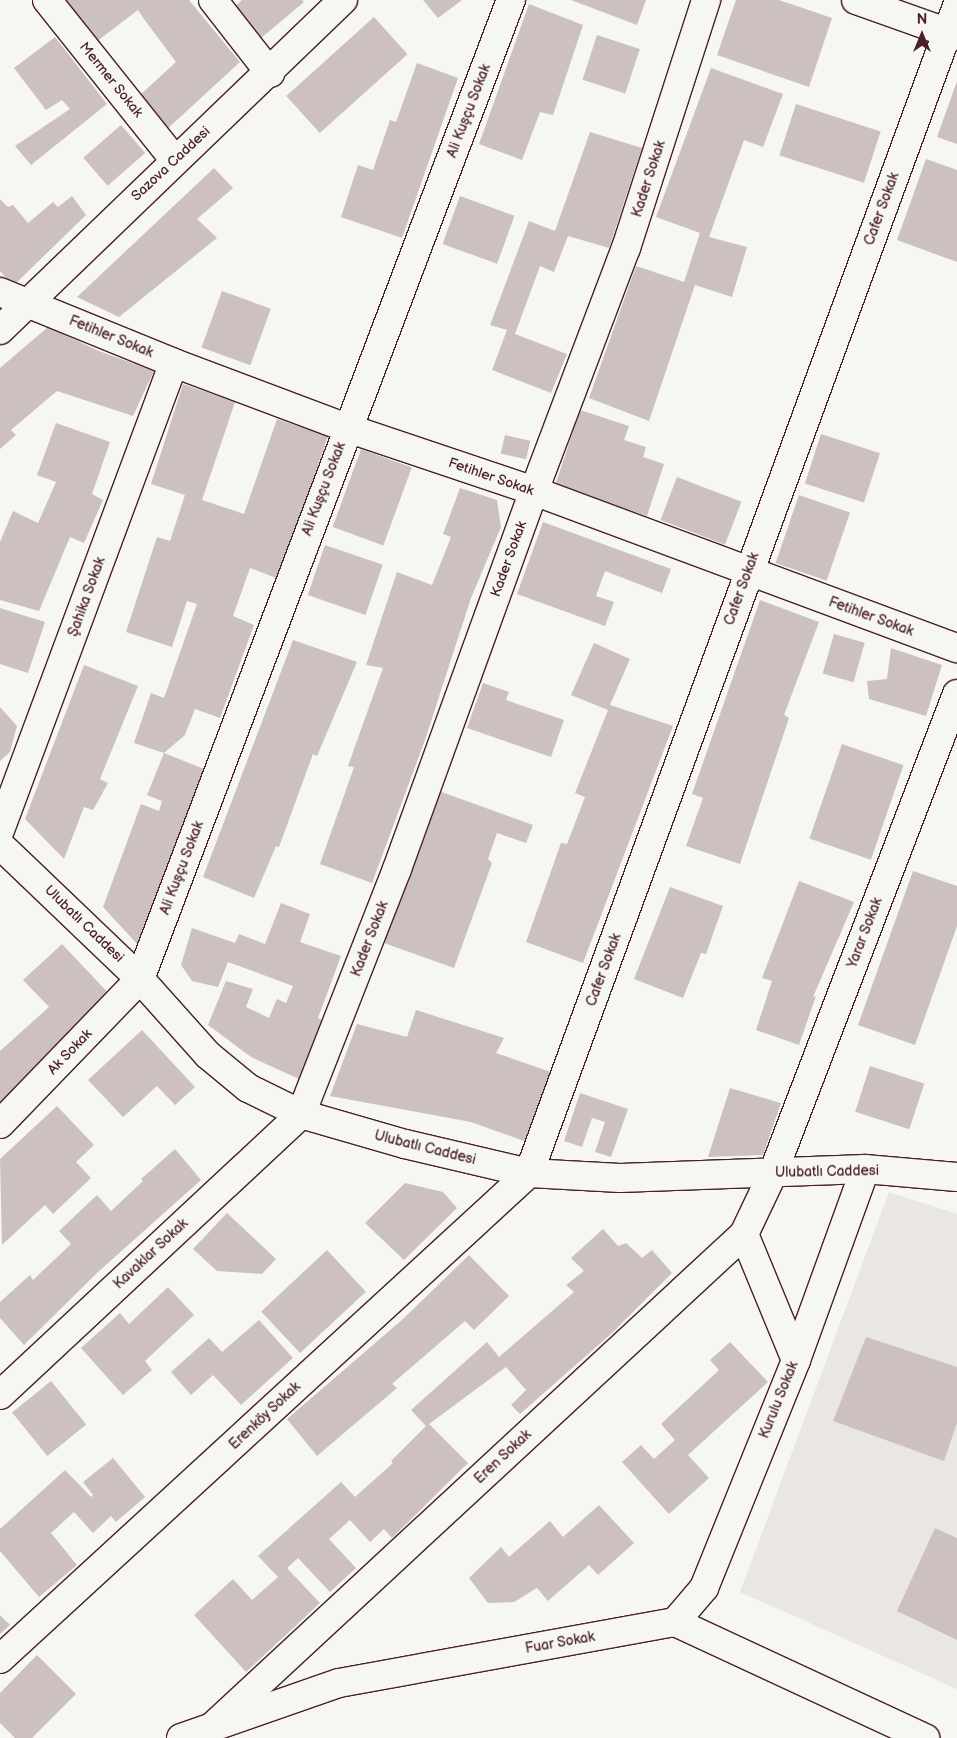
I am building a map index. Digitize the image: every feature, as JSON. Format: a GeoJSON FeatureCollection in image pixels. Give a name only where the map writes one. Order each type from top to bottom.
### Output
{"type":"FeatureCollection","features":[{"type":"Feature","properties":{"kind":"street","name":"Mermer Sokak"},"geometry":{"type":"LineString","coordinates":[[47,0],[174,159]]}},
{"type":"Feature","properties":{"kind":"street"},"geometry":{"type":"LineString","coordinates":[[213,0],[270,73]]}},
{"type":"Feature","properties":{"kind":"street","name":"Sazova Caddesi"},"geometry":{"type":"LineString","coordinates":[[0,330],[25,303],[174,159],[270,73],[343,0]]}},
{"type":"Feature","properties":{"kind":"street","name":"Ali Kuşçu Sokak"},"geometry":{"type":"LineString","coordinates":[[140,979],[347,428],[511,0]]}},
{"type":"Feature","properties":{"kind":"street","name":"Kader Sokak"},"geometry":{"type":"LineString","coordinates":[[301,1114],[397,869],[534,492],[626,248],[706,0]]}},
{"type":"Feature","properties":{"kind":"street"},"geometry":{"type":"LineString","coordinates":[[856,0],[952,34]]}},
{"type":"Feature","properties":{"kind":"street","name":"Cafer Sokak"},"geometry":{"type":"LineString","coordinates":[[529,1173],[749,572],[952,34],[957,6]]}},
{"type":"Feature","properties":{"kind":"street","name":"Fetihler Sokak"},"geometry":{"type":"LineString","coordinates":[[0,292],[174,363],[347,428],[534,492],[957,648]]}},
{"type":"Feature","properties":{"kind":"street","name":"Şahika Sokak"},"geometry":{"type":"LineString","coordinates":[[0,830],[174,363]]}},
{"type":"Feature","properties":{"kind":"street","name":"Yarar Sokak"},"geometry":{"type":"LineString","coordinates":[[773,1173],[957,694]]}},
{"type":"Feature","properties":{"kind":"street","name":"Ulubatlı Caddesi"},"geometry":{"type":"LineString","coordinates":[[0,845],[140,979],[208,1055],[248,1088],[301,1114],[406,1144],[529,1173],[620,1178],[865,1169],[957,1177]]}},
{"type":"Feature","properties":{"kind":"street","name":"Ak Sokak"},"geometry":{"type":"LineString","coordinates":[[0,1124],[140,979]]}},
{"type":"Feature","properties":{"kind":"street","name":"Kavaklar Sokak"},"geometry":{"type":"LineString","coordinates":[[0,1395],[301,1114]]}},
{"type":"Feature","properties":{"kind":"street","name":"Kurulu Sokak"},"geometry":{"type":"LineString","coordinates":[[675,1622],[704,1588],[796,1360],[865,1169]]}},
{"type":"Feature","properties":{"kind":"street","name":"Erenköy Sokak"},"geometry":{"type":"LineString","coordinates":[[0,1659],[529,1173]]}},
{"type":"Feature","properties":{"kind":"street","name":"Eren Sokak"},"geometry":{"type":"LineString","coordinates":[[212,1727],[744,1234],[773,1173]]}},
{"type":"Feature","properties":{"kind":"street"},"geometry":{"type":"LineString","coordinates":[[744,1234],[796,1360]]}},
{"type":"Feature","properties":{"kind":"street"},"geometry":{"type":"LineString","coordinates":[[675,1622],[925,1738]]}},
{"type":"Feature","properties":{"kind":"street","name":"Fuar Sokak"},"geometry":{"type":"LineString","coordinates":[[181,1738],[339,1683],[675,1622]]}},
{"type":"Feature","properties":{"kind":"shaded area"},"geometry":{"type":"Polygon","coordinates":[[[889,1192],[957,1214],[957,1689],[740,1592],[889,1192]]]}},
{"type":"Feature","properties":{"kind":"building"},"geometry":{"type":"Polygon","coordinates":[[[64,0],[189,0],[240,62],[165,131],[138,97],[176,62],[138,10],[96,42],[64,0]]]}},
{"type":"Feature","properties":{"kind":"building"},"geometry":{"type":"Polygon","coordinates":[[[242,0],[302,0],[304,2],[260,39],[233,8],[242,0]]]}},
{"type":"Feature","properties":{"kind":"building"},"geometry":{"type":"Polygon","coordinates":[[[423,0],[462,0],[438,18],[423,0]]]}},
{"type":"Feature","properties":{"kind":"building"},"geometry":{"type":"Polygon","coordinates":[[[571,0],[646,0],[637,25],[571,0]]]}},
{"type":"Feature","properties":{"kind":"building"},"geometry":{"type":"Polygon","coordinates":[[[736,0],[779,0],[832,18],[809,87],[717,55],[736,0]]]}},
{"type":"Feature","properties":{"kind":"building"},"geometry":{"type":"Polygon","coordinates":[[[529,4],[583,25],[553,115],[540,112],[522,160],[479,144],[529,4]]]}},
{"type":"Feature","properties":{"kind":"building"},"geometry":{"type":"Polygon","coordinates":[[[374,17],[407,54],[320,133],[286,96],[374,17]]]}},
{"type":"Feature","properties":{"kind":"building"},"geometry":{"type":"Polygon","coordinates":[[[597,35],[640,49],[625,94],[582,80],[597,35]]]}},
{"type":"Feature","properties":{"kind":"building"},"geometry":{"type":"Polygon","coordinates":[[[55,37],[107,104],[31,165],[15,146],[70,109],[62,100],[46,110],[14,68],[55,37]]]}},
{"type":"Feature","properties":{"kind":"building"},"geometry":{"type":"Polygon","coordinates":[[[417,63],[458,78],[402,238],[341,217],[358,165],[373,170],[390,120],[396,122],[417,63]]]}},
{"type":"Feature","properties":{"kind":"building"},"geometry":{"type":"Polygon","coordinates":[[[711,68],[783,94],[763,147],[744,140],[709,237],[747,247],[732,297],[695,285],[649,421],[589,398],[636,266],[684,282],[700,233],[656,217],[711,68]]]}},
{"type":"Feature","properties":{"kind":"building"},"geometry":{"type":"Polygon","coordinates":[[[957,81],[957,144],[937,137],[957,81]]]}},
{"type":"Feature","properties":{"kind":"building"},"geometry":{"type":"Polygon","coordinates":[[[796,104],[881,132],[864,183],[779,155],[796,104]]]}},
{"type":"Feature","properties":{"kind":"building"},"geometry":{"type":"Polygon","coordinates":[[[121,125],[145,153],[108,186],[83,158],[121,125]]]}},
{"type":"Feature","properties":{"kind":"building"},"geometry":{"type":"Polygon","coordinates":[[[590,132],[642,148],[609,248],[568,236],[554,272],[540,266],[515,334],[567,354],[551,393],[492,370],[507,330],[490,325],[529,221],[555,231],[590,132]]]}},
{"type":"Feature","properties":{"kind":"building"},"geometry":{"type":"Polygon","coordinates":[[[926,159],[957,170],[957,262],[897,240],[926,159]]]}},
{"type":"Feature","properties":{"kind":"building"},"geometry":{"type":"Polygon","coordinates":[[[214,168],[233,188],[197,219],[217,238],[119,317],[77,297],[214,168]]]}},
{"type":"Feature","properties":{"kind":"building"},"geometry":{"type":"Polygon","coordinates":[[[72,196],[86,215],[13,286],[0,271],[0,199],[8,207],[13,205],[28,223],[53,202],[58,207],[72,196]]]}},
{"type":"Feature","properties":{"kind":"building"},"geometry":{"type":"Polygon","coordinates":[[[460,196],[515,216],[497,264],[443,244],[460,196]]]}},
{"type":"Feature","properties":{"kind":"building"},"geometry":{"type":"Polygon","coordinates":[[[222,291],[271,309],[250,365],[201,347],[222,291]]]}},
{"type":"Feature","properties":{"kind":"building"},"geometry":{"type":"Polygon","coordinates":[[[48,327],[99,351],[154,371],[133,416],[57,391],[11,430],[16,435],[0,449],[0,368],[48,327]]]}},
{"type":"Feature","properties":{"kind":"building"},"geometry":{"type":"Polygon","coordinates":[[[183,384],[235,402],[202,500],[244,514],[277,419],[328,436],[279,579],[250,568],[233,616],[254,625],[220,718],[195,709],[185,735],[164,753],[134,743],[151,693],[164,698],[197,604],[187,601],[172,647],[126,632],[157,537],[170,541],[185,495],[151,484],[183,384]]]}},
{"type":"Feature","properties":{"kind":"building"},"geometry":{"type":"Polygon","coordinates":[[[580,410],[629,426],[624,440],[646,447],[643,457],[664,464],[647,516],[555,486],[580,410]]]}},
{"type":"Feature","properties":{"kind":"building"},"geometry":{"type":"Polygon","coordinates":[[[56,423],[110,442],[92,494],[103,500],[84,543],[70,537],[39,611],[0,600],[0,542],[13,511],[38,523],[56,482],[37,475],[56,423]]]}},
{"type":"Feature","properties":{"kind":"building"},"geometry":{"type":"Polygon","coordinates":[[[821,434],[880,453],[864,503],[805,483],[821,434]]]}},
{"type":"Feature","properties":{"kind":"building"},"geometry":{"type":"Polygon","coordinates":[[[505,435],[530,441],[526,459],[501,454],[505,435]]]}},
{"type":"Feature","properties":{"kind":"building"},"geometry":{"type":"Polygon","coordinates":[[[361,449],[412,467],[383,545],[333,527],[361,449]]]}},
{"type":"Feature","properties":{"kind":"building"},"geometry":{"type":"Polygon","coordinates":[[[677,477],[741,502],[725,545],[661,520],[677,477]]]}},
{"type":"Feature","properties":{"kind":"building"},"geometry":{"type":"Polygon","coordinates":[[[460,488],[497,500],[501,527],[471,598],[425,740],[372,883],[320,864],[354,767],[348,766],[383,668],[366,665],[397,572],[432,585],[451,537],[443,534],[460,488]]]}},
{"type":"Feature","properties":{"kind":"building"},"geometry":{"type":"Polygon","coordinates":[[[799,495],[850,513],[827,581],[776,563],[799,495]]]}},
{"type":"Feature","properties":{"kind":"building"},"geometry":{"type":"Polygon","coordinates":[[[543,522],[671,569],[662,593],[605,571],[596,596],[614,602],[605,626],[517,594],[543,522]]]}},
{"type":"Feature","properties":{"kind":"building"},"geometry":{"type":"Polygon","coordinates":[[[325,545],[383,565],[365,615],[308,595],[325,545]]]}},
{"type":"Feature","properties":{"kind":"building"},"geometry":{"type":"Polygon","coordinates":[[[760,600],[819,622],[784,715],[789,718],[740,864],[686,846],[703,798],[692,794],[760,600]]]}},
{"type":"Feature","properties":{"kind":"building"},"geometry":{"type":"Polygon","coordinates":[[[0,608],[45,622],[28,673],[0,664],[0,608]]]}},
{"type":"Feature","properties":{"kind":"building"},"geometry":{"type":"Polygon","coordinates":[[[834,634],[865,643],[853,682],[823,673],[834,634]]]}},
{"type":"Feature","properties":{"kind":"building"},"geometry":{"type":"Polygon","coordinates":[[[293,640],[357,662],[317,756],[313,754],[279,847],[276,846],[254,898],[203,877],[293,640]]]}},
{"type":"Feature","properties":{"kind":"building"},"geometry":{"type":"Polygon","coordinates":[[[594,643],[630,659],[610,705],[673,726],[583,963],[526,942],[561,843],[567,844],[585,797],[575,793],[608,710],[571,695],[594,643]]]}},
{"type":"Feature","properties":{"kind":"building"},"geometry":{"type":"Polygon","coordinates":[[[891,648],[942,665],[926,716],[869,699],[867,681],[887,679],[891,648]]]}},
{"type":"Feature","properties":{"kind":"building"},"geometry":{"type":"Polygon","coordinates":[[[84,665],[138,686],[100,779],[108,783],[93,810],[84,807],[64,859],[25,819],[84,665]]]}},
{"type":"Feature","properties":{"kind":"building"},"geometry":{"type":"Polygon","coordinates":[[[483,683],[509,692],[506,700],[564,720],[551,757],[467,728],[483,683]]]}},
{"type":"Feature","properties":{"kind":"building"},"geometry":{"type":"Polygon","coordinates":[[[0,707],[17,726],[10,752],[0,761],[0,707]]]}},
{"type":"Feature","properties":{"kind":"building"},"geometry":{"type":"Polygon","coordinates":[[[842,744],[903,765],[871,860],[809,839],[842,744]]]}},
{"type":"Feature","properties":{"kind":"building"},"geometry":{"type":"Polygon","coordinates":[[[164,753],[204,769],[138,945],[103,907],[141,804],[159,811],[162,801],[147,795],[164,753]]]}},
{"type":"Feature","properties":{"kind":"building"},"geometry":{"type":"Polygon","coordinates":[[[439,791],[533,825],[526,843],[497,833],[488,859],[492,863],[454,968],[384,943],[439,791]]]}},
{"type":"Feature","properties":{"kind":"building"},"geometry":{"type":"Polygon","coordinates":[[[913,871],[957,886],[957,926],[915,1045],[858,1025],[913,871]]]}},
{"type":"Feature","properties":{"kind":"building"},"geometry":{"type":"Polygon","coordinates":[[[799,881],[854,902],[813,997],[816,996],[799,1045],[756,1030],[772,981],[762,978],[799,881]]]}},
{"type":"Feature","properties":{"kind":"building"},"geometry":{"type":"Polygon","coordinates":[[[670,887],[723,906],[706,954],[701,953],[683,998],[634,979],[670,887]]]}},
{"type":"Feature","properties":{"kind":"building"},"geometry":{"type":"Polygon","coordinates":[[[281,903],[310,914],[300,942],[341,956],[318,1018],[325,1022],[299,1079],[251,1057],[208,1025],[226,981],[253,989],[246,1007],[269,1018],[277,999],[286,1003],[293,986],[228,962],[218,987],[192,981],[181,965],[192,928],[235,943],[239,934],[265,944],[281,903]]]}},
{"type":"Feature","properties":{"kind":"building"},"geometry":{"type":"Polygon","coordinates":[[[62,944],[113,998],[0,1103],[0,1051],[49,1007],[23,980],[62,944]]]}},
{"type":"Feature","properties":{"kind":"building"},"geometry":{"type":"Polygon","coordinates":[[[416,1010],[504,1038],[496,1053],[551,1072],[527,1142],[471,1122],[330,1096],[357,1024],[407,1037],[416,1010]]]}},
{"type":"Feature","properties":{"kind":"building"},"geometry":{"type":"Polygon","coordinates":[[[142,1030],[195,1087],[175,1105],[157,1086],[123,1117],[88,1080],[142,1030]]]}},
{"type":"Feature","properties":{"kind":"building"},"geometry":{"type":"Polygon","coordinates":[[[870,1066],[924,1084],[909,1129],[855,1112],[870,1066]]]}},
{"type":"Feature","properties":{"kind":"building"},"geometry":{"type":"Polygon","coordinates":[[[730,1088],[781,1103],[763,1155],[708,1157],[730,1088]]]}},
{"type":"Feature","properties":{"kind":"building"},"geometry":{"type":"Polygon","coordinates":[[[580,1093],[628,1109],[611,1157],[595,1152],[605,1122],[592,1118],[582,1147],[564,1141],[580,1093]]]}},
{"type":"Feature","properties":{"kind":"building"},"geometry":{"type":"Polygon","coordinates":[[[57,1106],[94,1145],[76,1162],[91,1178],[53,1214],[45,1205],[2,1245],[0,1159],[57,1106]]]}},
{"type":"Feature","properties":{"kind":"building"},"geometry":{"type":"Polygon","coordinates":[[[175,1149],[201,1180],[98,1272],[24,1345],[0,1318],[0,1302],[30,1275],[33,1280],[71,1244],[59,1231],[97,1195],[111,1211],[143,1181],[141,1179],[175,1149]]]}},
{"type":"Feature","properties":{"kind":"building"},"geometry":{"type":"Polygon","coordinates":[[[405,1183],[443,1192],[457,1208],[404,1260],[365,1223],[405,1183]]]}},
{"type":"Feature","properties":{"kind":"building"},"geometry":{"type":"Polygon","coordinates":[[[227,1213],[276,1259],[262,1274],[217,1271],[193,1249],[227,1213]]]}},
{"type":"Feature","properties":{"kind":"building"},"geometry":{"type":"Polygon","coordinates":[[[603,1229],[618,1246],[626,1243],[642,1258],[652,1250],[672,1273],[612,1333],[520,1414],[511,1405],[526,1390],[506,1367],[429,1424],[468,1463],[392,1538],[384,1529],[370,1542],[350,1520],[329,1539],[356,1568],[330,1592],[298,1558],[287,1568],[320,1603],[246,1672],[194,1615],[233,1579],[252,1600],[278,1577],[258,1556],[341,1482],[355,1497],[393,1463],[391,1461],[426,1426],[411,1410],[487,1342],[499,1357],[574,1292],[566,1285],[584,1271],[571,1258],[603,1229]]]}},
{"type":"Feature","properties":{"kind":"building"},"geometry":{"type":"Polygon","coordinates":[[[327,1250],[366,1292],[300,1353],[261,1311],[327,1250]]]}},
{"type":"Feature","properties":{"kind":"building"},"geometry":{"type":"Polygon","coordinates":[[[469,1255],[509,1296],[474,1330],[465,1321],[392,1384],[397,1388],[317,1456],[287,1419],[403,1319],[469,1255]]]}},
{"type":"Feature","properties":{"kind":"building"},"geometry":{"type":"Polygon","coordinates":[[[168,1287],[194,1315],[145,1361],[152,1370],[123,1395],[81,1348],[120,1313],[129,1324],[168,1287]]]}},
{"type":"Feature","properties":{"kind":"building"},"geometry":{"type":"Polygon","coordinates":[[[259,1320],[293,1358],[241,1405],[213,1375],[191,1395],[171,1372],[209,1338],[222,1352],[259,1320]]]}},
{"type":"Feature","properties":{"kind":"building"},"geometry":{"type":"Polygon","coordinates":[[[866,1337],[957,1367],[957,1423],[944,1461],[833,1421],[866,1337]]]}},
{"type":"Feature","properties":{"kind":"building"},"geometry":{"type":"Polygon","coordinates":[[[730,1342],[768,1382],[688,1455],[709,1478],[669,1514],[622,1462],[641,1445],[654,1459],[675,1440],[661,1424],[719,1370],[710,1360],[730,1342]]]}},
{"type":"Feature","properties":{"kind":"building"},"geometry":{"type":"Polygon","coordinates":[[[51,1381],[86,1425],[47,1456],[12,1412],[51,1381]]]}},
{"type":"Feature","properties":{"kind":"building"},"geometry":{"type":"Polygon","coordinates":[[[113,1458],[145,1497],[116,1522],[111,1516],[93,1533],[74,1512],[51,1533],[77,1565],[39,1597],[0,1551],[0,1529],[65,1470],[91,1497],[93,1495],[83,1482],[113,1458]]]}},
{"type":"Feature","properties":{"kind":"building"},"geometry":{"type":"Polygon","coordinates":[[[599,1505],[634,1543],[598,1575],[589,1565],[548,1601],[537,1588],[514,1602],[488,1603],[469,1578],[501,1547],[509,1557],[550,1521],[563,1537],[599,1505]]]}},
{"type":"Feature","properties":{"kind":"building"},"geometry":{"type":"Polygon","coordinates":[[[935,1528],[957,1538],[957,1640],[897,1611],[935,1528]]]}},
{"type":"Feature","properties":{"kind":"building"},"geometry":{"type":"Polygon","coordinates":[[[0,1615],[10,1625],[0,1634],[0,1615]]]}},
{"type":"Feature","properties":{"kind":"building"},"geometry":{"type":"Polygon","coordinates":[[[37,1655],[76,1694],[32,1738],[15,1738],[0,1723],[0,1693],[37,1655]]]}}]}
